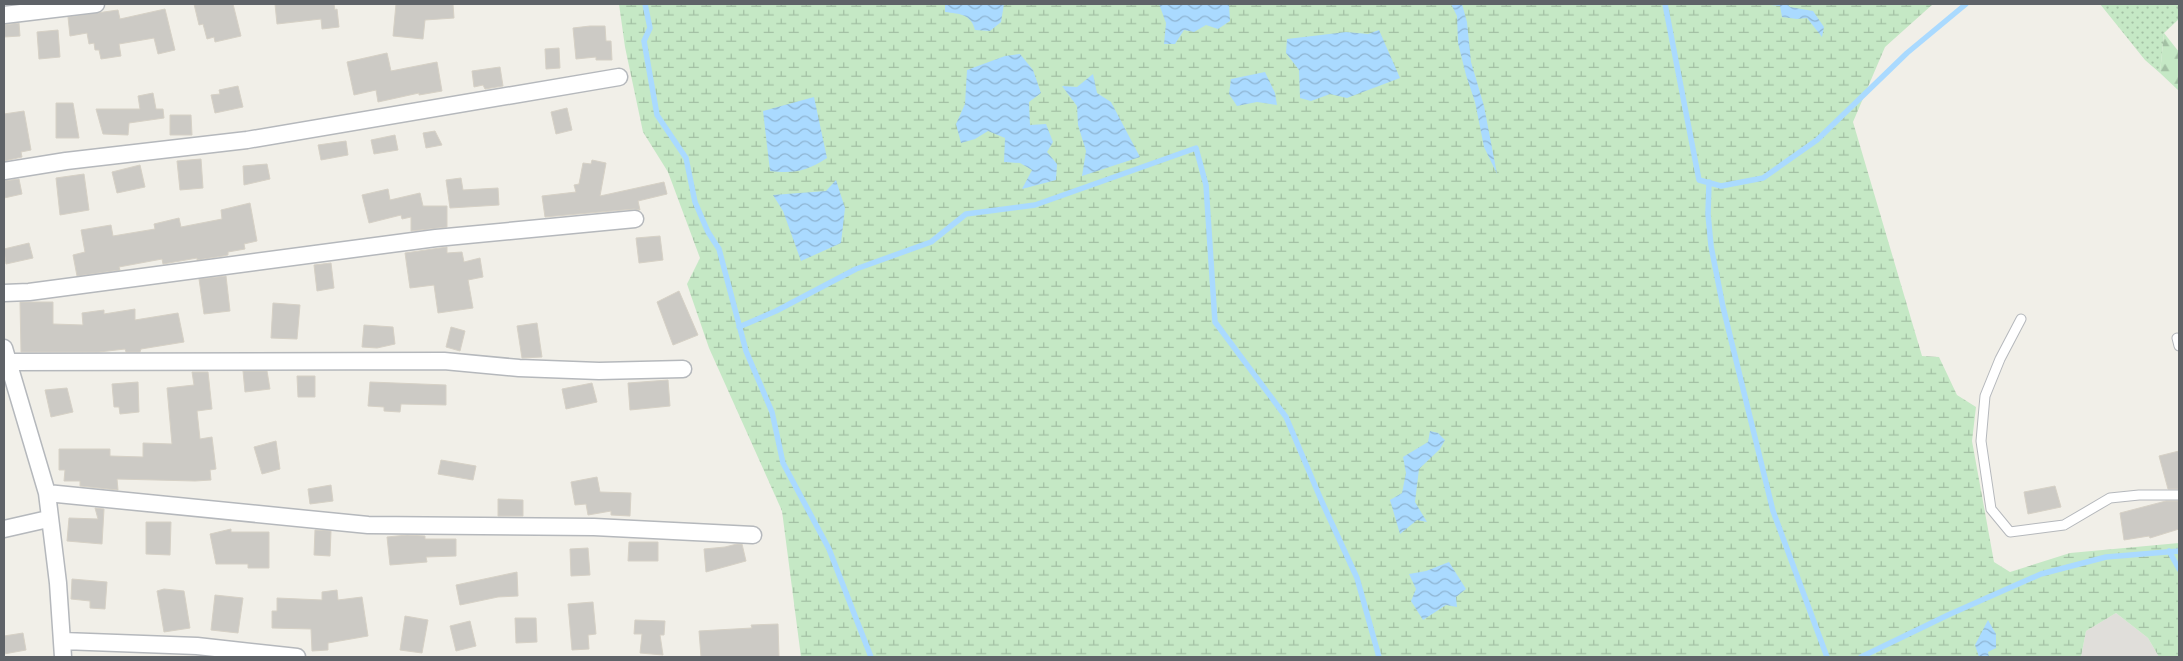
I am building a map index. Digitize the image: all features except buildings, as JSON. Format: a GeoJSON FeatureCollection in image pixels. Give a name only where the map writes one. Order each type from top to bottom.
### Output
{"type":"FeatureCollection","features":[{"type":"Feature","properties":{"kind":"street"},"geometry":{"type":"LineString","coordinates":[[4,15],[96,4]]}},
{"type":"Feature","properties":{"kind":"street"},"geometry":{"type":"LineString","coordinates":[[4,171],[66,161],[247,140],[619,77]]}},
{"type":"Feature","properties":{"kind":"street"},"geometry":{"type":"LineString","coordinates":[[4,293],[29,292],[436,238],[635,219]]}},
{"type":"Feature","properties":{"kind":"street"},"geometry":{"type":"LineString","coordinates":[[297,657],[197,646],[63,649],[58,583],[48,519],[47,493],[9,388],[6,355],[444,361],[519,368],[599,371],[683,369]]}},
{"type":"Feature","properties":{"kind":"street"},"geometry":{"type":"LineString","coordinates":[[47,493],[368,525],[594,527],[753,535]]}},
{"type":"Feature","properties":{"kind":"street"},"geometry":{"type":"LineString","coordinates":[[4,529],[48,519]]}},
{"type":"Feature","properties":{"kind":"lane"},"geometry":{"type":"LineString","coordinates":[[2021,319],[2000,358],[1985,396],[1981,441],[1991,509],[2010,532],[2064,526],[2110,498],[2139,495],[2179,495]]}},
{"type":"Feature","properties":{"kind":"shaded area"},"geometry":{"type":"Polygon","coordinates":[[[2116,613],[2148,638],[2159,657],[2081,657],[2086,631],[2116,613]]]}},
{"type":"Feature","properties":{"kind":"green space"},"geometry":{"type":"Polygon","coordinates":[[[619,4],[1933,4],[1885,47],[1853,122],[1922,356],[1939,357],[1957,395],[1976,407],[1972,441],[1994,562],[2010,572],[2070,553],[2179,543],[2179,657],[2159,657],[2148,638],[2116,613],[2086,631],[2081,657],[801,657],[782,511],[709,348],[687,284],[700,258],[668,172],[643,132],[625,47],[619,4]]]}},
{"type":"Feature","properties":{"kind":"green space"},"geometry":{"type":"Polygon","coordinates":[[[2100,4],[2179,4],[2179,19],[2164,33],[2160,73],[2145,60],[2100,4]]]}},
{"type":"Feature","properties":{"kind":"green space"},"geometry":{"type":"Polygon","coordinates":[[[2164,33],[2179,52],[2179,91],[2160,73],[2164,33]]]}},
{"type":"Feature","properties":{"kind":"water"},"geometry":{"type":"Polygon","coordinates":[[[945,4],[1004,4],[1001,22],[990,31],[975,30],[968,18],[960,14],[945,12],[945,4]]]}},
{"type":"Feature","properties":{"kind":"water"},"geometry":{"type":"Polygon","coordinates":[[[1159,4],[1229,4],[1230,21],[1218,29],[1206,25],[1194,32],[1184,30],[1175,44],[1164,44],[1166,23],[1159,4]]]}},
{"type":"Feature","properties":{"kind":"water"},"geometry":{"type":"Polygon","coordinates":[[[1451,4],[1462,4],[1467,22],[1471,62],[1484,106],[1497,174],[1484,147],[1475,102],[1458,43],[1457,16],[1451,4]]]}},
{"type":"Feature","properties":{"kind":"water"},"geometry":{"type":"Polygon","coordinates":[[[1762,4],[1787,4],[1790,7],[1813,11],[1824,27],[1822,37],[1807,18],[1782,17],[1780,6],[1762,4]]]}},
{"type":"Feature","properties":{"kind":"water"},"geometry":{"type":"Polygon","coordinates":[[[1379,30],[1400,78],[1347,98],[1330,94],[1311,101],[1300,98],[1299,70],[1286,53],[1287,39],[1346,32],[1368,34],[1379,30]]]}},
{"type":"Feature","properties":{"kind":"water"},"geometry":{"type":"Polygon","coordinates":[[[1020,54],[1033,70],[1041,93],[1029,102],[1030,125],[1046,124],[1053,142],[1047,152],[1057,164],[1056,180],[1022,189],[1032,170],[1020,163],[1004,162],[1005,138],[988,131],[975,139],[961,143],[956,124],[965,104],[967,70],[1005,56],[1020,54]]]}},
{"type":"Feature","properties":{"kind":"water"},"geometry":{"type":"Polygon","coordinates":[[[1265,72],[1275,93],[1277,105],[1257,102],[1237,106],[1229,94],[1231,79],[1265,72]]]}},
{"type":"Feature","properties":{"kind":"water"},"geometry":{"type":"Polygon","coordinates":[[[1093,74],[1097,93],[1111,102],[1140,157],[1082,176],[1086,151],[1078,125],[1077,106],[1062,86],[1077,87],[1093,74]]]}},
{"type":"Feature","properties":{"kind":"water"},"geometry":{"type":"Polygon","coordinates":[[[814,97],[827,158],[813,166],[800,170],[786,172],[770,171],[763,111],[814,97]]]}},
{"type":"Feature","properties":{"kind":"water"},"geometry":{"type":"Polygon","coordinates":[[[836,180],[845,208],[841,243],[801,261],[783,211],[773,195],[826,191],[836,180]]]}},
{"type":"Feature","properties":{"kind":"water"},"geometry":{"type":"Polygon","coordinates":[[[1430,431],[1438,433],[1445,440],[1440,449],[1419,469],[1415,502],[1427,522],[1417,520],[1400,534],[1390,500],[1402,493],[1406,473],[1403,457],[1428,442],[1430,431]]]}},
{"type":"Feature","properties":{"kind":"water"},"geometry":{"type":"Polygon","coordinates":[[[1449,562],[1466,589],[1456,597],[1457,607],[1446,605],[1423,620],[1411,601],[1416,589],[1409,574],[1426,571],[1449,562]]]}},
{"type":"Feature","properties":{"kind":"water"},"geometry":{"type":"Polygon","coordinates":[[[1988,620],[1996,634],[1996,648],[1988,652],[1989,657],[1979,657],[1975,645],[1988,620]]]}},
{"type":"Feature","properties":{"kind":"waterway"},"geometry":{"type":"LineString","coordinates":[[645,4],[650,28],[644,41],[657,115],[686,158],[695,202],[708,232],[719,249],[746,351],[772,412],[783,463],[829,549],[871,657]]}},
{"type":"Feature","properties":{"kind":"waterway"},"geometry":{"type":"LineString","coordinates":[[1665,4],[1699,180],[1721,186],[1763,178],[1817,140],[1907,53],[1966,4]]}},
{"type":"Feature","properties":{"kind":"waterway"},"geometry":{"type":"LineString","coordinates":[[739,327],[776,311],[856,269],[931,242],[966,214],[1035,205],[1196,148],[1206,185],[1215,322],[1286,417],[1357,578],[1379,657]]}},
{"type":"Feature","properties":{"kind":"waterway"},"geometry":{"type":"LineString","coordinates":[[1709,182],[1708,214],[1711,246],[1723,307],[1773,511],[1827,657]]}},
{"type":"Feature","properties":{"kind":"waterway"},"geometry":{"type":"LineString","coordinates":[[2169,551],[2179,569]]}},
{"type":"Feature","properties":{"kind":"waterway"},"geometry":{"type":"LineString","coordinates":[[1861,657],[1948,615],[2041,574],[2106,557],[2179,551]]}}]}
